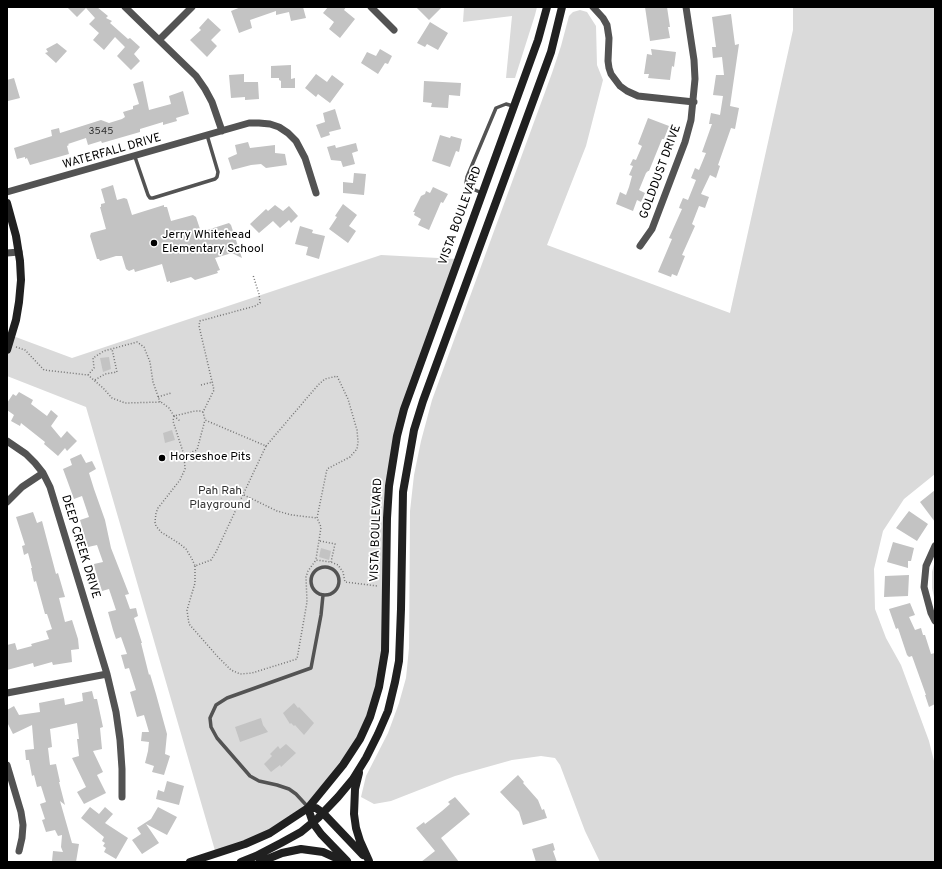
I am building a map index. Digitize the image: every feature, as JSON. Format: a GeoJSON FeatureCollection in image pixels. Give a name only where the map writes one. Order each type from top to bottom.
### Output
{"type":"FeatureCollection","features":[{"type":"Feature","properties":{"kind":"main road","name":"VISTA BOULEVARD"},"geometry":{"type":"LineString","coordinates":[[190,862],[245,844],[270,833],[308,808],[344,765],[360,739],[370,717],[379,687],[385,651],[387,518],[389,486],[397,436],[404,409],[538,40],[547,7]]}},
{"type":"Feature","properties":{"kind":"main road","name":"VISTA BOULEVARD"},"geometry":{"type":"LineString","coordinates":[[241,862],[256,856],[302,832],[323,812],[343,791],[360,768],[388,711],[399,661],[404,492],[414,430],[423,401],[551,52],[562,7]]}},
{"type":"Feature","properties":{"kind":"main road"},"geometry":{"type":"LineString","coordinates":[[7,203],[19,252],[21,280],[16,320],[7,350]]}},
{"type":"Feature","properties":{"kind":"main road"},"geometry":{"type":"LineString","coordinates":[[360,768],[355,789],[354,814],[360,842],[369,862]]}},
{"type":"Feature","properties":{"kind":"main road"},"geometry":{"type":"LineString","coordinates":[[348,862],[321,834],[312,822],[308,808],[316,808],[323,812],[369,862]]}},
{"type":"Feature","properties":{"kind":"main road"},"geometry":{"type":"LineString","coordinates":[[260,862],[282,852],[301,849],[323,852],[343,862]]}},
{"type":"Feature","properties":{"kind":"street"},"geometry":{"type":"LineString","coordinates":[[125,7],[196,76],[212,102],[222,131]]}},
{"type":"Feature","properties":{"kind":"street"},"geometry":{"type":"LineString","coordinates":[[159,40],[192,7]]}},
{"type":"Feature","properties":{"kind":"street"},"geometry":{"type":"LineString","coordinates":[[371,7],[394,30]]}},
{"type":"Feature","properties":{"kind":"street"},"geometry":{"type":"LineString","coordinates":[[593,7],[607,25],[609,38],[608,68],[620,86],[626,91],[638,96],[694,102]]}},
{"type":"Feature","properties":{"kind":"street","name":"GOLDDUST DRIVE"},"geometry":{"type":"LineString","coordinates":[[640,246],[652,229],[686,142],[691,120],[695,80],[694,60],[686,7]]}},
{"type":"Feature","properties":{"kind":"street","name":"WATERFALL DRIVE"},"geometry":{"type":"LineString","coordinates":[[7,192],[135,157],[249,123],[259,122],[274,126],[288,133],[296,141],[302,150],[316,193]]}},
{"type":"Feature","properties":{"kind":"street"},"geometry":{"type":"LineString","coordinates":[[7,253],[19,252]]}},
{"type":"Feature","properties":{"kind":"street","name":"DEEP CREEK DRIVE"},"geometry":{"type":"LineString","coordinates":[[7,441],[26,454],[43,473],[50,487],[107,674],[116,712],[120,740],[122,797]]}},
{"type":"Feature","properties":{"kind":"street"},"geometry":{"type":"LineString","coordinates":[[7,502],[22,487],[43,473]]}},
{"type":"Feature","properties":{"kind":"street"},"geometry":{"type":"LineString","coordinates":[[935,546],[926,566],[924,587],[931,613],[935,621]]}},
{"type":"Feature","properties":{"kind":"street"},"geometry":{"type":"LineString","coordinates":[[7,693],[107,674]]}},
{"type":"Feature","properties":{"kind":"street"},"geometry":{"type":"LineString","coordinates":[[7,765],[22,812],[23,825],[19,851]]}},
{"type":"Feature","properties":{"kind":"lane"},"geometry":{"type":"LineString","coordinates":[[482,193],[468,187],[466,183],[467,176],[496,108],[506,104],[514,106]]}},
{"type":"Feature","properties":{"kind":"lane"},"geometry":{"type":"LineString","coordinates":[[135,157],[148,195],[150,198],[153,198],[215,179],[217,177],[218,172],[207,135]]}},
{"type":"Feature","properties":{"kind":"lane"},"geometry":{"type":"LineString","coordinates":[[326,567],[334,570],[337,574],[339,582],[336,590],[328,595],[323,595],[315,590],[311,582],[317,569],[326,567]]}},
{"type":"Feature","properties":{"kind":"lane"},"geometry":{"type":"LineString","coordinates":[[308,808],[296,794],[289,789],[259,782],[250,776],[216,738],[211,727],[210,718],[216,705],[227,698],[311,668],[321,615],[323,595]]}},
{"type":"Feature","properties":{"kind":"path"},"geometry":{"type":"LineString","coordinates":[[184,455],[197,450],[205,420],[203,412],[214,393],[213,382],[199,326],[200,321],[260,304],[259,294],[253,275]]}},
{"type":"Feature","properties":{"kind":"path"},"geometry":{"type":"LineString","coordinates":[[88,375],[94,368],[93,358],[104,351],[137,342],[144,347],[150,362],[153,382],[160,402]]}},
{"type":"Feature","properties":{"kind":"path"},"geometry":{"type":"LineString","coordinates":[[16,347],[25,350],[44,370],[88,375],[112,398],[125,403],[160,402],[169,408],[174,416],[180,421]]}},
{"type":"Feature","properties":{"kind":"path"},"geometry":{"type":"LineString","coordinates":[[94,380],[105,374],[118,372],[112,349]]}},
{"type":"Feature","properties":{"kind":"path"},"geometry":{"type":"LineString","coordinates":[[174,416],[174,421],[184,455],[184,473],[158,508],[156,513],[156,526],[161,532],[186,549],[195,566],[195,583],[186,610],[189,624],[222,661],[234,672],[244,675],[296,659],[307,602],[306,577],[308,571],[316,560],[320,541],[321,527],[317,518],[327,469],[350,457],[357,449],[357,430],[348,399],[337,376],[325,380],[318,385],[266,446],[214,557],[208,562],[195,566]]}},
{"type":"Feature","properties":{"kind":"path"},"geometry":{"type":"LineString","coordinates":[[201,385],[213,382]]}},
{"type":"Feature","properties":{"kind":"path"},"geometry":{"type":"LineString","coordinates":[[158,396],[171,393]]}},
{"type":"Feature","properties":{"kind":"path"},"geometry":{"type":"LineString","coordinates":[[174,416],[195,411],[203,412]]}},
{"type":"Feature","properties":{"kind":"path"},"geometry":{"type":"LineString","coordinates":[[205,420],[266,446]]}},
{"type":"Feature","properties":{"kind":"path"},"geometry":{"type":"LineString","coordinates":[[243,494],[278,511],[292,515],[317,518]]}},
{"type":"Feature","properties":{"kind":"path"},"geometry":{"type":"LineString","coordinates":[[320,541],[335,544],[331,562]]}},
{"type":"Feature","properties":{"kind":"path"},"geometry":{"type":"LineString","coordinates":[[316,560],[331,562],[340,568],[345,582],[378,586]]}},
{"type":"Feature","properties":{"kind":"green space"},"geometry":{"type":"Polygon","coordinates":[[[464,7],[537,7],[515,78],[506,78],[512,16],[463,22],[464,7]]]}},
{"type":"Feature","properties":{"kind":"green space"},"geometry":{"type":"Polygon","coordinates":[[[793,7],[935,7],[935,474],[904,499],[883,531],[874,569],[875,609],[886,638],[901,665],[929,741],[935,765],[935,862],[600,862],[585,831],[560,765],[555,758],[541,756],[512,760],[455,776],[391,801],[374,804],[361,797],[366,776],[388,733],[406,678],[409,648],[410,511],[414,475],[421,441],[432,400],[552,73],[569,16],[573,12],[580,10],[587,12],[596,26],[597,65],[603,80],[586,146],[547,245],[730,313],[793,30],[793,7]]]}},
{"type":"Feature","properties":{"kind":"green space","name":"Pah Rah Playground"},"geometry":{"type":"Polygon","coordinates":[[[381,255],[457,259],[393,454],[384,639],[374,703],[347,761],[291,821],[216,854],[86,407],[7,376],[7,353],[13,336],[72,358],[381,255]]]}},
{"type":"Feature","properties":{"kind":"green space"},"geometry":{"type":"Polygon","coordinates":[[[935,560],[935,602],[932,588],[932,572],[935,560]]]}},
{"type":"Feature","properties":{"kind":"building"},"geometry":{"type":"Polygon","coordinates":[[[67,7],[97,7],[108,16],[106,18],[112,21],[110,23],[128,39],[130,38],[140,47],[134,54],[140,61],[131,70],[117,56],[125,47],[115,37],[104,50],[93,40],[99,33],[89,24],[95,18],[86,8],[77,17],[67,7]]]}},
{"type":"Feature","properties":{"kind":"building"},"geometry":{"type":"Polygon","coordinates":[[[241,7],[303,7],[306,18],[291,21],[289,12],[276,15],[276,11],[250,20],[252,28],[239,33],[231,11],[241,7]]]}},
{"type":"Feature","properties":{"kind":"building"},"geometry":{"type":"Polygon","coordinates":[[[328,7],[346,7],[344,10],[355,19],[340,38],[329,29],[334,22],[323,13],[328,7]]]}},
{"type":"Feature","properties":{"kind":"building"},"geometry":{"type":"Polygon","coordinates":[[[416,7],[442,7],[429,20],[416,7]]]}},
{"type":"Feature","properties":{"kind":"building"},"geometry":{"type":"Polygon","coordinates":[[[645,7],[667,7],[670,38],[650,41],[645,7]]]}},
{"type":"Feature","properties":{"kind":"building"},"geometry":{"type":"Polygon","coordinates":[[[731,14],[735,45],[739,44],[730,106],[739,108],[735,129],[731,128],[718,165],[720,166],[716,178],[710,175],[701,194],[709,197],[705,208],[699,206],[692,224],[695,226],[682,255],[685,256],[677,276],[672,274],[671,277],[658,272],[672,239],[669,238],[682,209],[679,208],[680,205],[683,198],[688,200],[696,180],[691,178],[695,168],[699,170],[706,153],[702,152],[712,124],[709,124],[711,113],[720,115],[723,96],[713,95],[716,75],[724,75],[722,57],[713,58],[712,47],[716,47],[712,17],[731,14]]]}},
{"type":"Feature","properties":{"kind":"building"},"geometry":{"type":"Polygon","coordinates":[[[208,18],[221,30],[211,40],[217,46],[207,57],[190,40],[201,30],[199,28],[208,18]]]}},
{"type":"Feature","properties":{"kind":"building"},"geometry":{"type":"Polygon","coordinates":[[[430,22],[448,33],[438,50],[427,44],[425,47],[417,43],[430,22]]]}},
{"type":"Feature","properties":{"kind":"building"},"geometry":{"type":"Polygon","coordinates":[[[57,43],[67,51],[56,63],[45,53],[48,52],[46,49],[57,43]]]}},
{"type":"Feature","properties":{"kind":"building"},"geometry":{"type":"Polygon","coordinates":[[[380,49],[392,56],[388,64],[385,63],[378,74],[361,63],[367,52],[376,56],[380,49]]]}},
{"type":"Feature","properties":{"kind":"building"},"geometry":{"type":"Polygon","coordinates":[[[651,49],[676,52],[670,80],[648,78],[649,74],[644,74],[647,54],[652,55],[651,49]]]}},
{"type":"Feature","properties":{"kind":"building"},"geometry":{"type":"Polygon","coordinates":[[[291,65],[291,79],[295,78],[295,88],[281,88],[281,81],[279,78],[271,78],[271,66],[291,65]]]}},
{"type":"Feature","properties":{"kind":"building"},"geometry":{"type":"Polygon","coordinates":[[[244,74],[244,82],[258,82],[259,99],[245,100],[245,97],[231,98],[229,75],[244,74]]]}},
{"type":"Feature","properties":{"kind":"building"},"geometry":{"type":"Polygon","coordinates":[[[316,74],[327,82],[332,75],[344,84],[330,103],[318,94],[316,97],[305,88],[316,74]]]}},
{"type":"Feature","properties":{"kind":"building"},"geometry":{"type":"Polygon","coordinates":[[[14,78],[20,98],[8,101],[7,80],[14,78]]]}},
{"type":"Feature","properties":{"kind":"building"},"geometry":{"type":"Polygon","coordinates":[[[143,81],[149,110],[171,104],[169,96],[183,91],[189,114],[176,118],[177,121],[163,125],[163,122],[140,129],[140,132],[102,143],[101,141],[88,145],[86,138],[68,144],[69,154],[30,165],[25,157],[17,159],[14,148],[52,136],[51,130],[59,128],[60,133],[101,120],[109,123],[122,119],[125,117],[123,112],[133,109],[133,106],[139,104],[133,84],[143,81]]]}},
{"type":"Feature","properties":{"kind":"building"},"geometry":{"type":"Polygon","coordinates":[[[424,81],[461,83],[460,96],[449,95],[448,108],[431,107],[432,103],[423,102],[424,81]]]}},
{"type":"Feature","properties":{"kind":"building"},"geometry":{"type":"Polygon","coordinates":[[[335,109],[341,129],[329,132],[330,135],[321,138],[316,125],[325,122],[323,113],[335,109]]]}},
{"type":"Feature","properties":{"kind":"building"},"geometry":{"type":"Polygon","coordinates":[[[648,118],[669,126],[639,190],[645,193],[641,202],[637,200],[633,211],[616,204],[620,192],[626,195],[629,187],[632,176],[629,175],[633,166],[630,165],[633,159],[636,160],[642,146],[638,144],[648,118]]]}},
{"type":"Feature","properties":{"kind":"building"},"geometry":{"type":"Polygon","coordinates":[[[440,135],[462,139],[459,152],[456,151],[450,167],[432,161],[440,135]]]}},
{"type":"Feature","properties":{"kind":"building"},"geometry":{"type":"Polygon","coordinates":[[[248,142],[250,148],[275,145],[275,153],[285,154],[287,165],[266,168],[261,164],[232,170],[228,158],[237,154],[235,145],[248,142]]]}},
{"type":"Feature","properties":{"kind":"building"},"geometry":{"type":"Polygon","coordinates":[[[356,143],[358,151],[352,153],[355,164],[343,167],[341,161],[331,160],[327,147],[335,145],[336,148],[356,143]]]}},
{"type":"Feature","properties":{"kind":"building"},"geometry":{"type":"Polygon","coordinates":[[[354,173],[366,174],[364,195],[343,193],[343,182],[353,183],[354,173]]]}},
{"type":"Feature","properties":{"kind":"building"},"geometry":{"type":"Polygon","coordinates":[[[113,185],[117,200],[124,198],[127,199],[132,215],[164,205],[164,207],[167,207],[171,221],[193,215],[196,217],[201,232],[229,223],[242,258],[232,253],[215,258],[220,270],[217,271],[218,273],[195,280],[191,277],[170,283],[170,281],[167,282],[162,264],[135,272],[134,269],[129,271],[126,269],[122,256],[116,256],[100,261],[97,259],[90,236],[91,233],[106,229],[100,207],[101,204],[105,203],[101,189],[113,185]]]}},
{"type":"Feature","properties":{"kind":"building"},"geometry":{"type":"Polygon","coordinates":[[[433,187],[448,194],[443,203],[441,202],[429,230],[418,225],[421,219],[414,215],[415,212],[413,212],[421,196],[425,194],[426,191],[430,193],[433,187]]]}},
{"type":"Feature","properties":{"kind":"building"},"geometry":{"type":"Polygon","coordinates":[[[343,204],[357,215],[349,226],[356,231],[348,243],[329,229],[343,204]]]}},
{"type":"Feature","properties":{"kind":"building"},"geometry":{"type":"Polygon","coordinates":[[[275,205],[283,211],[289,206],[298,216],[291,223],[289,220],[280,228],[273,221],[259,233],[250,224],[266,209],[268,211],[275,205]]]}},
{"type":"Feature","properties":{"kind":"building"},"geometry":{"type":"Polygon","coordinates":[[[300,226],[313,230],[312,233],[325,236],[319,259],[306,255],[308,247],[295,244],[300,226]]]}},
{"type":"Feature","properties":{"kind":"building"},"geometry":{"type":"Polygon","coordinates":[[[109,357],[111,369],[103,372],[100,358],[109,357]]]}},
{"type":"Feature","properties":{"kind":"building"},"geometry":{"type":"Polygon","coordinates":[[[19,392],[33,400],[31,404],[47,416],[51,410],[58,416],[51,426],[61,438],[67,431],[77,441],[67,451],[65,448],[58,456],[44,444],[45,442],[21,423],[20,426],[11,421],[14,415],[7,410],[7,403],[13,394],[16,396],[19,392]]]}},
{"type":"Feature","properties":{"kind":"building"},"geometry":{"type":"Polygon","coordinates":[[[172,430],[175,440],[165,443],[163,433],[172,430]]]}},
{"type":"Feature","properties":{"kind":"building"},"geometry":{"type":"Polygon","coordinates":[[[81,454],[86,463],[92,461],[96,469],[89,473],[105,520],[111,548],[129,594],[125,595],[130,609],[136,608],[138,616],[134,618],[167,734],[165,754],[170,756],[164,775],[152,772],[154,766],[145,763],[149,742],[141,741],[142,732],[149,732],[144,715],[137,717],[130,692],[136,690],[129,668],[125,669],[121,655],[127,654],[121,637],[116,639],[108,612],[116,610],[109,589],[102,591],[95,569],[94,564],[103,562],[97,545],[88,547],[80,520],[89,517],[82,496],[74,499],[63,469],[72,465],[70,459],[81,454]]]}},
{"type":"Feature","properties":{"kind":"building"},"geometry":{"type":"Polygon","coordinates":[[[935,490],[935,522],[920,502],[935,490]]]}},
{"type":"Feature","properties":{"kind":"building"},"geometry":{"type":"Polygon","coordinates":[[[909,511],[928,524],[917,541],[896,528],[909,511]]]}},
{"type":"Feature","properties":{"kind":"building"},"geometry":{"type":"Polygon","coordinates":[[[33,512],[37,523],[42,521],[56,574],[58,573],[65,597],[59,598],[65,622],[72,620],[78,639],[79,649],[71,650],[72,662],[53,665],[52,662],[34,667],[33,663],[7,670],[7,645],[15,643],[17,650],[32,646],[31,644],[49,639],[46,631],[52,629],[47,614],[45,614],[36,581],[34,582],[28,553],[24,555],[22,546],[25,545],[16,517],[33,512]]]}},
{"type":"Feature","properties":{"kind":"building"},"geometry":{"type":"Polygon","coordinates":[[[893,542],[914,548],[911,561],[908,561],[908,568],[887,562],[893,542]]]}},
{"type":"Feature","properties":{"kind":"building"},"geometry":{"type":"Polygon","coordinates":[[[321,548],[331,551],[329,560],[319,557],[321,548]]]}},
{"type":"Feature","properties":{"kind":"building"},"geometry":{"type":"Polygon","coordinates":[[[909,575],[908,596],[884,597],[885,576],[909,575]]]}},
{"type":"Feature","properties":{"kind":"building"},"geometry":{"type":"Polygon","coordinates":[[[910,603],[915,615],[909,617],[915,630],[921,628],[923,635],[925,635],[931,654],[935,653],[935,704],[929,707],[912,656],[909,657],[907,655],[898,628],[896,629],[889,609],[910,603]]]}},
{"type":"Feature","properties":{"kind":"building"},"geometry":{"type":"Polygon","coordinates":[[[92,691],[94,699],[97,699],[103,727],[100,728],[102,749],[93,751],[103,772],[97,775],[106,793],[84,804],[77,792],[86,787],[72,758],[79,756],[77,723],[50,729],[52,747],[48,748],[50,765],[56,764],[65,805],[60,801],[72,843],[79,844],[76,862],[52,861],[53,851],[63,852],[61,847],[62,835],[58,836],[55,830],[46,832],[42,820],[45,819],[40,804],[46,802],[41,786],[37,787],[34,775],[32,776],[29,760],[26,760],[25,750],[34,749],[32,725],[13,734],[7,722],[7,710],[14,706],[19,715],[40,712],[39,703],[64,698],[65,705],[83,701],[82,693],[92,691]]]}},
{"type":"Feature","properties":{"kind":"building"},"geometry":{"type":"Polygon","coordinates":[[[294,703],[314,723],[304,735],[295,725],[290,724],[283,713],[294,703]]]}},
{"type":"Feature","properties":{"kind":"building"},"geometry":{"type":"Polygon","coordinates":[[[261,718],[263,725],[268,732],[240,742],[235,727],[261,718]]]}},
{"type":"Feature","properties":{"kind":"building"},"geometry":{"type":"Polygon","coordinates":[[[286,744],[296,753],[281,767],[280,765],[271,772],[264,764],[272,756],[270,754],[278,746],[280,749],[286,744]]]}},
{"type":"Feature","properties":{"kind":"building"},"geometry":{"type":"Polygon","coordinates":[[[518,775],[538,800],[542,810],[544,809],[547,818],[523,825],[519,812],[500,792],[518,775]]]}},
{"type":"Feature","properties":{"kind":"building"},"geometry":{"type":"Polygon","coordinates":[[[167,781],[184,786],[179,805],[156,799],[158,790],[164,792],[167,781]]]}},
{"type":"Feature","properties":{"kind":"building"},"geometry":{"type":"Polygon","coordinates":[[[455,797],[470,814],[441,838],[459,862],[421,862],[435,851],[416,828],[424,822],[425,824],[442,811],[450,804],[448,802],[455,797]]]}},
{"type":"Feature","properties":{"kind":"building"},"geometry":{"type":"Polygon","coordinates":[[[90,807],[99,814],[105,807],[113,814],[105,823],[128,838],[116,859],[104,852],[106,848],[103,846],[105,843],[102,841],[104,837],[81,818],[90,807]]]}},
{"type":"Feature","properties":{"kind":"building"},"geometry":{"type":"Polygon","coordinates":[[[158,807],[177,817],[167,835],[146,824],[159,843],[142,854],[132,840],[141,834],[137,828],[151,819],[158,807]]]}},
{"type":"Feature","properties":{"kind":"building"},"geometry":{"type":"Polygon","coordinates":[[[553,843],[555,850],[553,851],[557,862],[536,862],[532,849],[553,843]]]}},
{"type":"Feature","properties":{"kind":"place","name":"Jerry Whitehead Elementary School"},"geometry":{"type":"Point","coordinates":[154,243]}},
{"type":"Feature","properties":{"kind":"place","name":"Horseshoe Pits"},"geometry":{"type":"Point","coordinates":[162,458]}}]}
